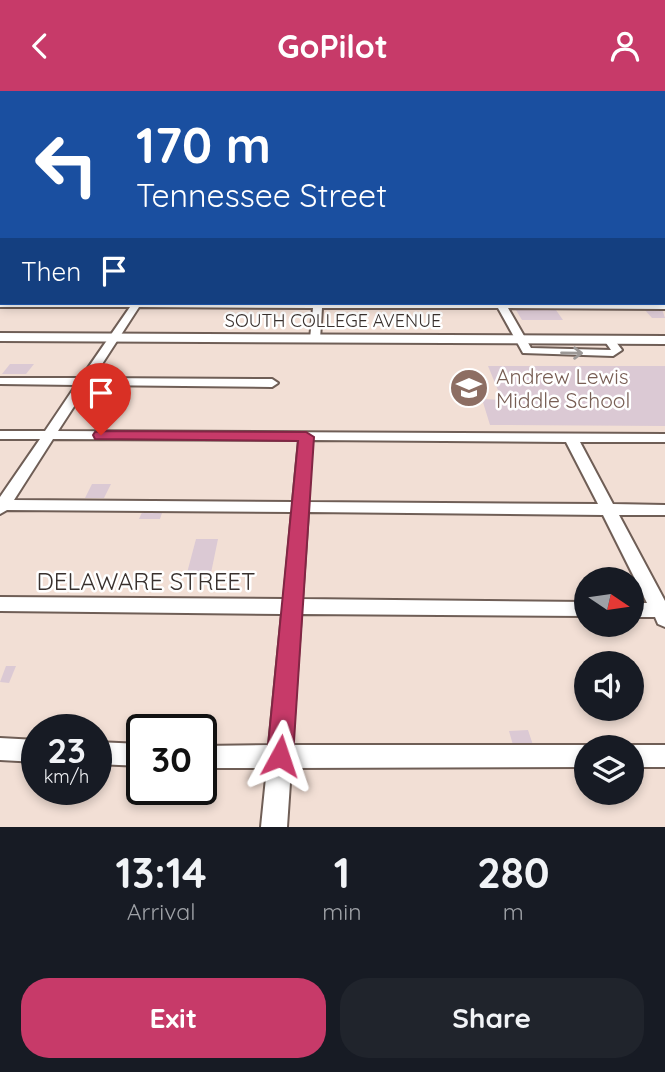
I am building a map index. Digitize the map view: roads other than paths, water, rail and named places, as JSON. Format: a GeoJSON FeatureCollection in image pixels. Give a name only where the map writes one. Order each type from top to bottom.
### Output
{"type":"FeatureCollection","features":[{"type":"Feature","properties":{"kind":"main road","name":"SOUTH COLLEGE AVENUE"},"geometry":{"type":"LineString","coordinates":[[0,337],[665,340]]}},
{"type":"Feature","properties":{"kind":"street"},"geometry":{"type":"LineString","coordinates":[[1,507],[136,305]]}},
{"type":"Feature","properties":{"kind":"street"},"geometry":{"type":"LineString","coordinates":[[315,339],[318,305]]}},
{"type":"Feature","properties":{"kind":"street"},"geometry":{"type":"LineString","coordinates":[[501,305],[520,340]]}},
{"type":"Feature","properties":{"kind":"street"},"geometry":{"type":"LineString","coordinates":[[582,305],[665,306]]}},
{"type":"Feature","properties":{"kind":"street"},"geometry":{"type":"LineString","coordinates":[[0,381],[272,383]]}},
{"type":"Feature","properties":{"kind":"street"},"geometry":{"type":"LineString","coordinates":[[0,435],[665,438]]}},
{"type":"Feature","properties":{"kind":"street"},"geometry":{"type":"LineString","coordinates":[[274,827],[306,437]]}},
{"type":"Feature","properties":{"kind":"street"},"geometry":{"type":"LineString","coordinates":[[571,438],[663,613]]}},
{"type":"Feature","properties":{"kind":"street"},"geometry":{"type":"LineString","coordinates":[[1,507],[299,506],[665,510]]}},
{"type":"Feature","properties":{"kind":"street","name":"DELAWARE STREET"},"geometry":{"type":"LineString","coordinates":[[0,604],[574,609]]}},
{"type":"Feature","properties":{"kind":"street"},"geometry":{"type":"LineString","coordinates":[[644,611],[663,613]]}},
{"type":"Feature","properties":{"kind":"street"},"geometry":{"type":"LineString","coordinates":[[0,749],[21,750]]}},
{"type":"Feature","properties":{"kind":"street"},"geometry":{"type":"LineString","coordinates":[[217,757],[574,756]]}},
{"type":"Feature","properties":{"kind":"street"},"geometry":{"type":"LineString","coordinates":[[644,756],[665,756]]}},
{"type":"Feature","properties":{"kind":"place","name":"Andrew Lewis Middle School"},"geometry":{"type":"Point","coordinates":[469,388]}}]}
